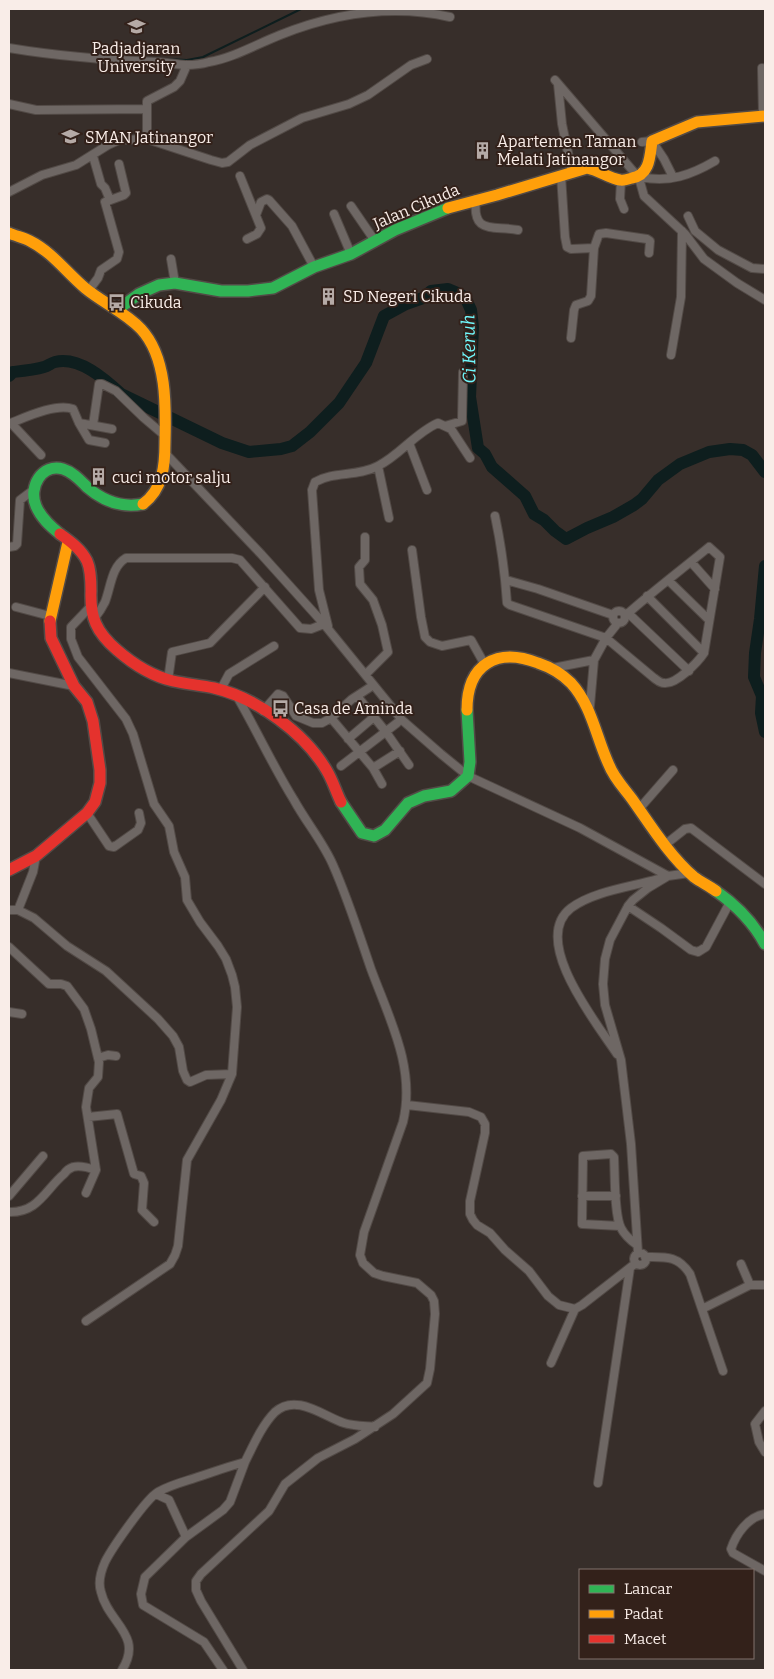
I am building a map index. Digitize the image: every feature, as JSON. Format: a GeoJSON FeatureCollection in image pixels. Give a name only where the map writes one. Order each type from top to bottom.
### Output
{"type":"FeatureCollection","features":[{"type":"Feature","properties":{"kind":"main road"},"geometry":{"type":"LineString","coordinates":[[621,180],[640,177],[647,167],[647,141],[696,122],[764,116]]}},
{"type":"Feature","properties":{"kind":"main road","name":"Jalan Cikuda"},"geometry":{"type":"LineString","coordinates":[[117,310],[139,294],[159,285],[175,283],[221,291],[266,289],[285,282],[314,267],[351,254],[395,230],[452,206],[587,168],[598,168],[621,180]]}},
{"type":"Feature","properties":{"kind":"main road"},"geometry":{"type":"LineString","coordinates":[[9,233],[31,242],[141,330],[150,342],[156,358],[165,403],[165,453],[163,476],[155,494],[145,503],[135,506],[123,506],[98,496],[76,475],[57,467],[48,468],[38,478],[33,490],[35,503],[42,516],[83,554],[88,564],[93,621],[104,638],[123,656],[168,680],[221,689],[263,711],[297,734],[312,750],[331,778],[337,795],[353,823],[367,835],[377,835],[388,829],[401,809],[412,801],[424,795],[451,791],[468,776],[470,757],[467,726],[468,696],[474,677],[485,665],[506,656],[522,658],[553,668],[569,681],[582,696],[590,710],[609,766],[639,809],[689,873],[730,902],[754,925],[765,944]]}},
{"type":"Feature","properties":{"kind":"main road"},"geometry":{"type":"LineString","coordinates":[[9,870],[36,856],[87,813],[95,802],[100,783],[93,721],[87,702],[74,686],[51,638],[49,628],[50,616],[68,542]]}},
{"type":"Feature","properties":{"kind":"street"},"geometry":{"type":"LineString","coordinates":[[9,48],[69,56],[170,62],[186,65],[206,63],[224,58],[325,19],[366,12],[395,10],[450,17]]}},
{"type":"Feature","properties":{"kind":"street"},"geometry":{"type":"LineString","coordinates":[[9,192],[42,175],[76,166],[119,140],[147,139],[211,160],[222,163],[228,162],[250,145],[302,118],[349,104],[368,95],[411,64],[427,59]]}},
{"type":"Feature","properties":{"kind":"street"},"geometry":{"type":"LineString","coordinates":[[147,139],[149,99],[174,87],[180,81],[186,65]]}},
{"type":"Feature","properties":{"kind":"street"},"geometry":{"type":"LineString","coordinates":[[762,68],[764,116]]}},
{"type":"Feature","properties":{"kind":"street"},"geometry":{"type":"LineString","coordinates":[[594,248],[571,249],[567,247],[565,237],[566,174],[556,82],[640,177],[644,196],[682,231],[704,259],[714,268],[765,300]]}},
{"type":"Feature","properties":{"kind":"street"},"geometry":{"type":"LineString","coordinates":[[9,104],[36,110],[147,109]]}},
{"type":"Feature","properties":{"kind":"street"},"geometry":{"type":"LineString","coordinates":[[647,141],[664,159],[672,175]]}},
{"type":"Feature","properties":{"kind":"street"},"geometry":{"type":"LineString","coordinates":[[93,156],[101,184],[107,191],[110,200]]}},
{"type":"Feature","properties":{"kind":"street"},"geometry":{"type":"LineString","coordinates":[[640,177],[660,179],[681,177],[715,162]]}},
{"type":"Feature","properties":{"kind":"street"},"geometry":{"type":"LineString","coordinates":[[89,290],[98,278],[100,270],[116,259],[119,252],[105,202],[126,193],[120,164]]}},
{"type":"Feature","properties":{"kind":"street"},"geometry":{"type":"LineString","coordinates":[[240,176],[261,228],[257,234],[247,239]]}},
{"type":"Feature","properties":{"kind":"street"},"geometry":{"type":"LineString","coordinates":[[621,180],[620,199],[624,209]]}},
{"type":"Feature","properties":{"kind":"street"},"geometry":{"type":"LineString","coordinates":[[476,199],[474,212],[481,225],[518,230]]}},
{"type":"Feature","properties":{"kind":"street"},"geometry":{"type":"LineString","coordinates":[[256,215],[261,202],[269,200],[292,226],[314,267]]}},
{"type":"Feature","properties":{"kind":"street"},"geometry":{"type":"LineString","coordinates":[[352,206],[375,241]]}},
{"type":"Feature","properties":{"kind":"street"},"geometry":{"type":"LineString","coordinates":[[334,214],[351,254]]}},
{"type":"Feature","properties":{"kind":"street"},"geometry":{"type":"LineString","coordinates":[[688,216],[695,231],[718,250],[752,268],[765,269]]}},
{"type":"Feature","properties":{"kind":"street"},"geometry":{"type":"LineString","coordinates":[[671,355],[681,297],[682,231]]}},
{"type":"Feature","properties":{"kind":"street"},"geometry":{"type":"LineString","coordinates":[[571,338],[576,305],[588,301],[591,296],[594,248],[598,236],[606,233],[647,239],[650,241],[649,253]]}},
{"type":"Feature","properties":{"kind":"street"},"geometry":{"type":"LineString","coordinates":[[171,259],[175,283]]}},
{"type":"Feature","properties":{"kind":"street"},"geometry":{"type":"LineString","coordinates":[[445,426],[462,421],[463,372]]}},
{"type":"Feature","properties":{"kind":"street"},"geometry":{"type":"LineString","coordinates":[[93,425],[99,384],[102,384],[116,391],[165,435]]}},
{"type":"Feature","properties":{"kind":"street"},"geometry":{"type":"LineString","coordinates":[[41,455],[11,423],[40,412],[64,407],[73,409],[89,440],[105,443]]}},
{"type":"Feature","properties":{"kind":"street"},"geometry":{"type":"LineString","coordinates":[[79,423],[112,428]]}},
{"type":"Feature","properties":{"kind":"street"},"geometry":{"type":"LineString","coordinates":[[327,627],[319,590],[312,490],[315,482],[322,478],[356,474],[378,466],[394,456],[428,427],[438,424],[451,429],[470,458]]}},
{"type":"Feature","properties":{"kind":"street"},"geometry":{"type":"LineString","coordinates":[[409,443],[427,490]]}},
{"type":"Feature","properties":{"kind":"street"},"geometry":{"type":"LineString","coordinates":[[165,453],[327,627],[402,720],[468,776],[580,828],[668,876]]}},
{"type":"Feature","properties":{"kind":"street"},"geometry":{"type":"LineString","coordinates":[[378,466],[389,518]]}},
{"type":"Feature","properties":{"kind":"street"},"geometry":{"type":"LineString","coordinates":[[9,547],[17,544],[20,500],[33,490]]}},
{"type":"Feature","properties":{"kind":"street"},"geometry":{"type":"LineString","coordinates":[[495,516],[506,580],[507,603],[606,638],[654,678],[667,684],[689,671],[704,653],[720,557],[709,547],[669,581],[647,596],[627,614],[624,622],[618,624],[606,638],[594,660],[590,710]]}},
{"type":"Feature","properties":{"kind":"street"},"geometry":{"type":"LineString","coordinates":[[365,538],[365,560],[359,567],[360,584],[373,600],[388,652],[366,674]]}},
{"type":"Feature","properties":{"kind":"street"},"geometry":{"type":"LineString","coordinates":[[412,550],[420,617],[425,636],[430,642],[442,646],[471,640],[485,665]]}},
{"type":"Feature","properties":{"kind":"street"},"geometry":{"type":"LineString","coordinates":[[93,621],[105,603],[115,570],[121,561],[126,558],[232,558],[240,560],[301,628],[327,627]]}},
{"type":"Feature","properties":{"kind":"street"},"geometry":{"type":"LineString","coordinates":[[691,562],[715,589]]}},
{"type":"Feature","properties":{"kind":"street"},"geometry":{"type":"LineString","coordinates":[[506,580],[613,615]]}},
{"type":"Feature","properties":{"kind":"street"},"geometry":{"type":"LineString","coordinates":[[669,581],[709,620]]}},
{"type":"Feature","properties":{"kind":"street"},"geometry":{"type":"LineString","coordinates":[[168,680],[172,652],[210,643],[265,587]]}},
{"type":"Feature","properties":{"kind":"street"},"geometry":{"type":"LineString","coordinates":[[647,596],[704,653]]}},
{"type":"Feature","properties":{"kind":"street"},"geometry":{"type":"LineString","coordinates":[[86,1321],[170,1264],[176,1255],[187,1160],[221,1100],[232,1074],[237,1007],[235,987],[226,959],[187,900],[185,877],[174,852],[169,826],[154,804],[140,756],[126,719],[78,657],[71,639],[71,627],[91,605]]}},
{"type":"Feature","properties":{"kind":"street"},"geometry":{"type":"LineString","coordinates":[[16,607],[50,616]]}},
{"type":"Feature","properties":{"kind":"street"},"geometry":{"type":"LineString","coordinates":[[613,615],[618,611],[627,614],[689,671]]}},
{"type":"Feature","properties":{"kind":"street"},"geometry":{"type":"LineString","coordinates":[[613,615],[613,619],[618,624]]}},
{"type":"Feature","properties":{"kind":"street"},"geometry":{"type":"LineString","coordinates":[[221,689],[229,674],[274,646]]}},
{"type":"Feature","properties":{"kind":"street"},"geometry":{"type":"LineString","coordinates":[[553,668],[594,660]]}},
{"type":"Feature","properties":{"kind":"street"},"geometry":{"type":"LineString","coordinates":[[9,673],[74,686]]}},
{"type":"Feature","properties":{"kind":"street"},"geometry":{"type":"LineString","coordinates":[[263,711],[278,694],[283,696],[296,716],[302,720],[322,723],[369,688]]}},
{"type":"Feature","properties":{"kind":"street"},"geometry":{"type":"LineString","coordinates":[[236,696],[273,765],[324,848],[344,892],[401,1050],[407,1082],[407,1105],[403,1122],[364,1232],[360,1255],[363,1263],[374,1273],[417,1283],[431,1295],[434,1301],[435,1314],[427,1383],[393,1414],[318,1458],[285,1484],[269,1511],[208,1566],[196,1581],[196,1590],[201,1601],[243,1670]]}},
{"type":"Feature","properties":{"kind":"street"},"geometry":{"type":"LineString","coordinates":[[357,696],[409,765]]}},
{"type":"Feature","properties":{"kind":"street"},"geometry":{"type":"LineString","coordinates":[[348,739],[374,717]]}},
{"type":"Feature","properties":{"kind":"street"},"geometry":{"type":"LineString","coordinates":[[331,718],[373,768],[382,784]]}},
{"type":"Feature","properties":{"kind":"street"},"geometry":{"type":"LineString","coordinates":[[341,766],[397,723]]}},
{"type":"Feature","properties":{"kind":"street"},"geometry":{"type":"LineString","coordinates":[[373,768],[400,751]]}},
{"type":"Feature","properties":{"kind":"street"},"geometry":{"type":"LineString","coordinates":[[639,809],[673,770]]}},
{"type":"Feature","properties":{"kind":"street"},"geometry":{"type":"LineString","coordinates":[[87,813],[109,846],[114,847],[138,830],[141,823],[139,813]]}},
{"type":"Feature","properties":{"kind":"street"},"geometry":{"type":"LineString","coordinates":[[666,844],[685,829],[691,828],[765,884]]}},
{"type":"Feature","properties":{"kind":"street"},"geometry":{"type":"LineString","coordinates":[[18,910],[33,872],[36,856]]}},
{"type":"Feature","properties":{"kind":"street"},"geometry":{"type":"LineString","coordinates":[[621,1060],[570,982],[559,950],[559,929],[562,918],[569,910],[590,898],[668,876],[689,873]]}},
{"type":"Feature","properties":{"kind":"street"},"geometry":{"type":"LineString","coordinates":[[598,1483],[634,1259],[640,1252],[631,1144],[621,1060],[605,1005],[603,984],[605,959],[610,940],[628,906],[648,888],[668,876]]}},
{"type":"Feature","properties":{"kind":"street"},"geometry":{"type":"LineString","coordinates":[[628,906],[695,952],[698,952],[706,947],[730,902]]}},
{"type":"Feature","properties":{"kind":"street"},"geometry":{"type":"LineString","coordinates":[[9,910],[18,910],[34,918],[67,946],[106,971],[158,1019],[173,1036],[179,1047],[183,1070],[187,1080],[190,1082],[206,1075],[232,1074]]}},
{"type":"Feature","properties":{"kind":"street"},"geometry":{"type":"LineString","coordinates":[[9,947],[49,984],[67,986],[84,1009],[91,1029],[99,1062],[98,1077],[87,1096],[86,1111],[96,1170],[86,1193]]}},
{"type":"Feature","properties":{"kind":"street"},"geometry":{"type":"LineString","coordinates":[[9,1012],[22,1014]]}},
{"type":"Feature","properties":{"kind":"street"},"geometry":{"type":"LineString","coordinates":[[98,1058],[108,1055],[116,1056]]}},
{"type":"Feature","properties":{"kind":"street"},"geometry":{"type":"LineString","coordinates":[[407,1105],[469,1112],[481,1117],[485,1124],[485,1134],[470,1201],[470,1214],[477,1225],[490,1233],[505,1250],[529,1271],[548,1296],[559,1305],[575,1309]]}},
{"type":"Feature","properties":{"kind":"street"},"geometry":{"type":"LineString","coordinates":[[88,1118],[117,1114],[134,1174],[141,1176],[144,1183],[142,1210],[154,1222]]}},
{"type":"Feature","properties":{"kind":"street"},"geometry":{"type":"LineString","coordinates":[[620,1226],[582,1224],[584,1156],[611,1154],[614,1157],[620,1226],[627,1238],[640,1252],[681,1262],[690,1274],[723,1371]]}},
{"type":"Feature","properties":{"kind":"street"},"geometry":{"type":"LineString","coordinates":[[9,1196],[43,1156]]}},
{"type":"Feature","properties":{"kind":"street"},"geometry":{"type":"LineString","coordinates":[[9,1212],[21,1211],[38,1203],[55,1181],[73,1167],[87,1167],[96,1170]]}},
{"type":"Feature","properties":{"kind":"street"},"geometry":{"type":"LineString","coordinates":[[582,1196],[616,1196]]}},
{"type":"Feature","properties":{"kind":"street"},"geometry":{"type":"LineString","coordinates":[[740,1264],[750,1285]]}},
{"type":"Feature","properties":{"kind":"street"},"geometry":{"type":"LineString","coordinates":[[551,1363],[575,1309],[598,1294],[633,1265]]}},
{"type":"Feature","properties":{"kind":"street"},"geometry":{"type":"LineString","coordinates":[[702,1308],[750,1285],[765,1285]]}},
{"type":"Feature","properties":{"kind":"street"},"geometry":{"type":"LineString","coordinates":[[223,1670],[204,1642],[143,1605],[141,1600],[142,1583],[145,1577],[186,1537],[223,1510],[230,1502],[245,1462],[263,1428],[274,1413],[286,1405],[305,1405],[345,1423],[375,1426]]}},
{"type":"Feature","properties":{"kind":"street"},"geometry":{"type":"LineString","coordinates":[[765,1411],[755,1424],[759,1442],[765,1452]]}},
{"type":"Feature","properties":{"kind":"street"},"geometry":{"type":"LineString","coordinates":[[122,1670],[128,1661],[129,1641],[107,1609],[101,1594],[100,1581],[106,1562],[132,1521],[156,1494],[171,1486],[226,1466],[245,1462]]}},
{"type":"Feature","properties":{"kind":"street"},"geometry":{"type":"LineString","coordinates":[[156,1494],[170,1500],[186,1537]]}},
{"type":"Feature","properties":{"kind":"street"},"geometry":{"type":"LineString","coordinates":[[765,1514],[760,1515],[739,1532],[731,1549],[733,1553],[765,1571]]}},
{"type":"Feature","properties":{"kind":"waterway"},"geometry":{"type":"LineString","coordinates":[[165,59],[187,60],[203,57],[301,9]]}},
{"type":"Feature","properties":{"kind":"waterway","name":"Ci Keruh"},"geometry":{"type":"LineString","coordinates":[[9,376],[13,372],[45,367],[55,362],[73,362],[91,370],[121,394],[222,443],[249,452],[281,449],[292,446],[310,432],[339,403],[366,363],[384,316],[406,304],[423,298],[431,291],[448,289],[466,299],[471,310],[473,327],[470,397],[478,448],[485,454],[492,467],[525,496],[534,514],[566,539],[634,505],[642,499],[658,480],[680,464],[709,452],[730,449],[743,450],[752,455],[765,472]]}},
{"type":"Feature","properties":{"kind":"waterway","name":"Ci Keruh"},"geometry":{"type":"LineString","coordinates":[[765,566],[754,677],[762,696],[761,713],[765,732]]}},
{"type":"Feature","properties":{"kind":"traffic: fast"},"geometry":{"type":"LineString","coordinates":[[117,310],[139,294],[159,285],[175,283],[221,291],[248,291],[273,288],[314,267],[351,254],[395,230],[448,208]]}},
{"type":"Feature","properties":{"kind":"traffic: fast"},"geometry":{"type":"LineString","coordinates":[[60,534],[43,518],[34,499],[35,484],[43,473],[49,470],[55,468],[67,470],[93,492],[106,500],[128,505],[143,504]]}},
{"type":"Feature","properties":{"kind":"traffic: fast"},"geometry":{"type":"LineString","coordinates":[[341,802],[362,833],[374,836],[385,830],[408,803],[424,796],[451,791],[468,776],[470,762],[467,710]]}},
{"type":"Feature","properties":{"kind":"traffic: fast"},"geometry":{"type":"LineString","coordinates":[[716,891],[744,914],[765,944]]}},
{"type":"Feature","properties":{"kind":"traffic: slow"},"geometry":{"type":"LineString","coordinates":[[448,208],[587,168],[616,179],[628,179],[638,176],[646,169],[650,159],[652,141],[697,122],[765,116]]}},
{"type":"Feature","properties":{"kind":"traffic: slow"},"geometry":{"type":"LineString","coordinates":[[9,233],[30,241],[45,251],[85,288],[135,323],[150,340],[156,353],[163,382],[165,398],[165,451],[162,476],[159,484],[150,498],[143,504]]}},
{"type":"Feature","properties":{"kind":"traffic: slow"},"geometry":{"type":"LineString","coordinates":[[50,621],[68,542]]}},
{"type":"Feature","properties":{"kind":"traffic: slow"},"geometry":{"type":"LineString","coordinates":[[467,710],[468,694],[472,681],[487,663],[510,657],[538,663],[556,671],[571,683],[584,702],[616,779],[676,859],[694,877],[716,891]]}},
{"type":"Feature","properties":{"kind":"traffic: jam"},"geometry":{"type":"LineString","coordinates":[[60,534],[71,542],[87,561],[93,616],[99,630],[110,643],[136,665],[150,673],[173,681],[214,688],[230,693],[247,700],[278,719],[306,743],[318,757],[329,775],[341,802]]}},
{"type":"Feature","properties":{"kind":"traffic: jam"},"geometry":{"type":"LineString","coordinates":[[9,870],[36,856],[87,813],[95,802],[100,783],[93,721],[87,702],[74,686],[51,638],[50,621]]}},
{"type":"Feature","properties":{"kind":"place","name":"Padjadjaran University"},"geometry":{"type":"Point","coordinates":[136,27]}},
{"type":"Feature","properties":{"kind":"place","name":"SMAN Jatinangor"},"geometry":{"type":"Point","coordinates":[71,137]}},
{"type":"Feature","properties":{"kind":"place","name":"Apartemen Taman Melati Jatinangor"},"geometry":{"type":"Point","coordinates":[483,150]}},
{"type":"Feature","properties":{"kind":"place","name":"SD Negeri Cikuda"},"geometry":{"type":"Point","coordinates":[329,296]}},
{"type":"Feature","properties":{"kind":"place","name":"Cikuda"},"geometry":{"type":"Point","coordinates":[116,302]}},
{"type":"Feature","properties":{"kind":"place","name":"cuci motor salju"},"geometry":{"type":"Point","coordinates":[98,477]}},
{"type":"Feature","properties":{"kind":"place","name":"Casa de Aminda"},"geometry":{"type":"Point","coordinates":[280,708]}}]}
